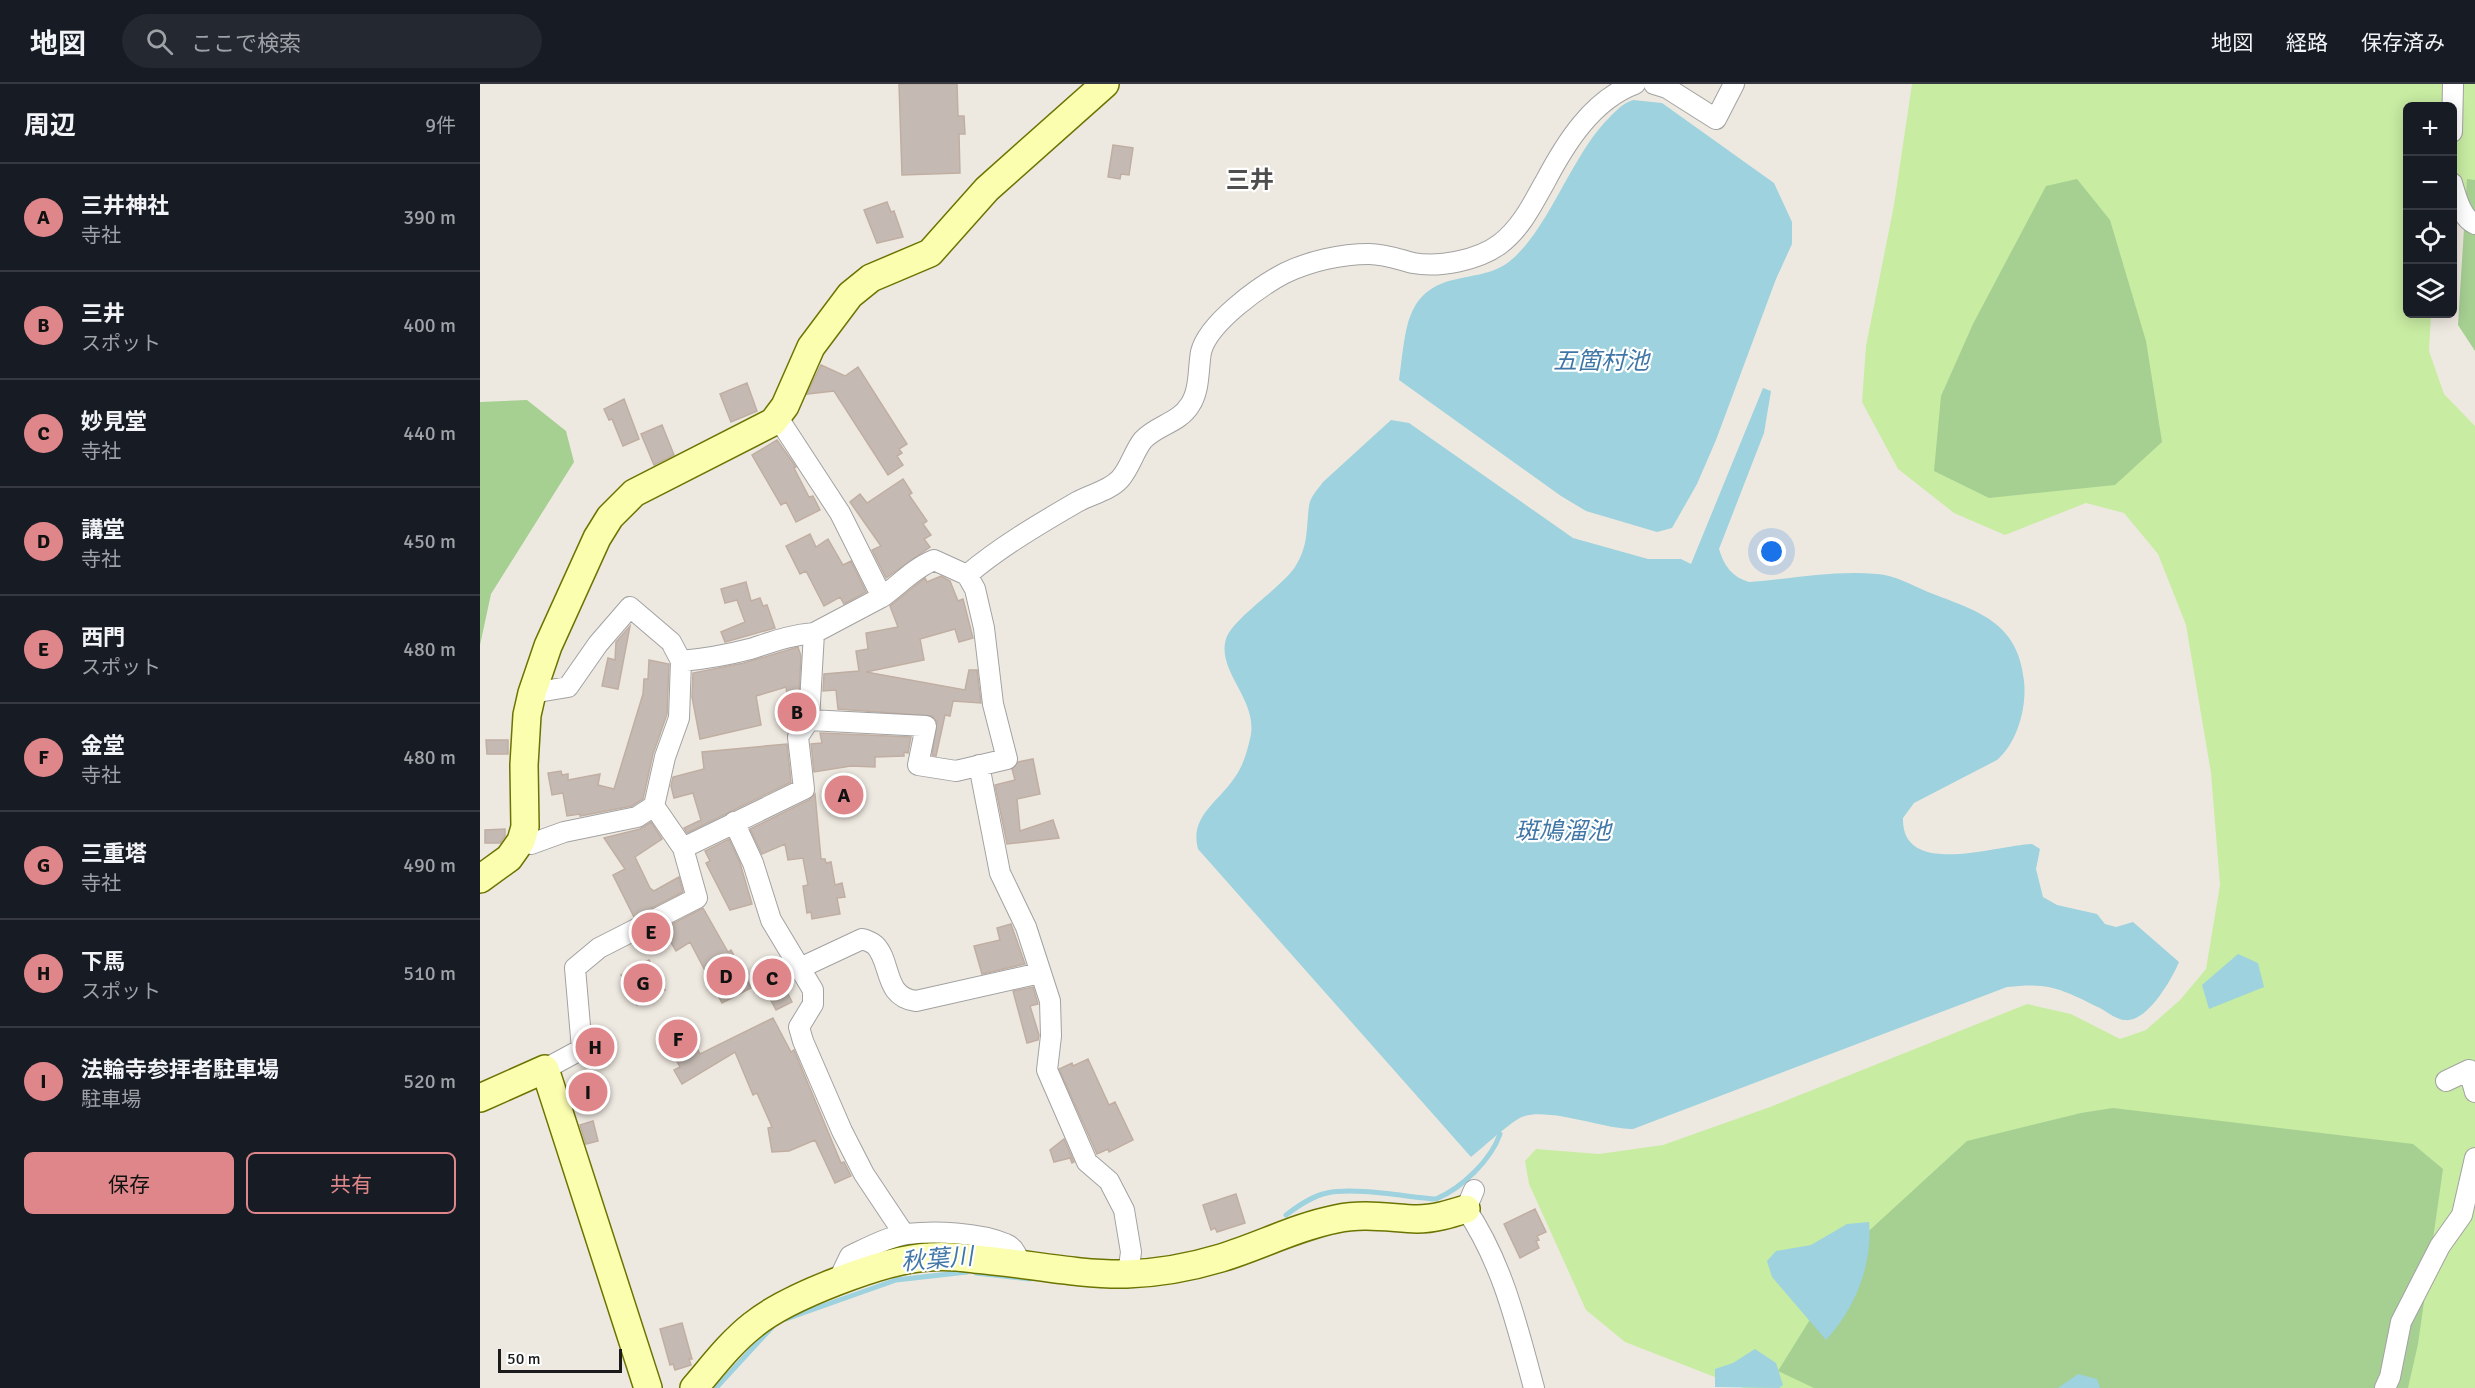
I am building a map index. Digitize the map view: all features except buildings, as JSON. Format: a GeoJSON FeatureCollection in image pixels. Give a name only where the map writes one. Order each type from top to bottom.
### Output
{"type":"FeatureCollection","features":[{"type":"Feature","properties":{"kind":"street"},"geometry":{"type":"LineString","coordinates":[[480,879],[508,858],[521,842],[525,827],[526,716],[532,693],[564,611],[610,517],[634,493],[760,430],[778,418],[811,347],[850,295],[871,278],[930,252],[987,189],[1105,84]]}},
{"type":"Feature","properties":{"kind":"street"},"geometry":{"type":"LineString","coordinates":[[967,575],[983,561],[1061,512],[1108,489],[1120,479],[1143,440],[1182,415],[1191,404],[1202,350],[1208,336],[1220,321],[1269,281],[1307,264],[1330,259],[1368,254],[1415,263],[1436,264],[1474,257],[1498,246],[1514,233],[1569,140],[1588,117],[1621,89],[1635,84]]}},
{"type":"Feature","properties":{"kind":"street"},"geometry":{"type":"LineString","coordinates":[[1654,84],[1667,88],[1716,119],[1734,84]]}},
{"type":"Feature","properties":{"kind":"street"},"geometry":{"type":"LineString","coordinates":[[2453,84],[2453,102]]}},
{"type":"Feature","properties":{"kind":"street"},"geometry":{"type":"LineString","coordinates":[[2457,201],[2469,221],[2475,224]]}},
{"type":"Feature","properties":{"kind":"street"},"geometry":{"type":"LineString","coordinates":[[778,418],[840,513],[882,597]]}},
{"type":"Feature","properties":{"kind":"street"},"geometry":{"type":"LineString","coordinates":[[681,661],[706,659],[751,649],[785,636],[814,633],[882,597],[902,584],[921,565],[934,560],[967,575],[975,589],[984,628],[993,704],[1007,759],[956,771],[918,765],[926,726],[808,720]]}},
{"type":"Feature","properties":{"kind":"street"},"geometry":{"type":"LineString","coordinates":[[521,842],[531,844],[564,832],[637,817],[654,806],[665,757],[679,718],[681,661],[670,642],[630,607],[598,644],[568,687],[532,693]]}},
{"type":"Feature","properties":{"kind":"street"},"geometry":{"type":"LineString","coordinates":[[683,848],[804,789],[798,737],[808,720],[814,633]]}},
{"type":"Feature","properties":{"kind":"street"},"geometry":{"type":"LineString","coordinates":[[979,765],[1000,873],[1026,927],[1050,1001],[1051,1036],[1047,1070],[1087,1162],[1109,1181],[1124,1210],[1131,1252],[1128,1274]]}},
{"type":"Feature","properties":{"kind":"street"},"geometry":{"type":"LineString","coordinates":[[480,1098],[545,1069],[582,1049],[575,968],[599,948],[697,898],[683,848],[654,806]]}},
{"type":"Feature","properties":{"kind":"street"},"geometry":{"type":"LineString","coordinates":[[734,822],[753,863],[771,921],[813,990],[813,1004],[799,1027],[803,1041],[842,1131],[864,1174],[904,1234]]}},
{"type":"Feature","properties":{"kind":"street"},"geometry":{"type":"LineString","coordinates":[[800,968],[862,939],[876,946],[898,994],[906,1000],[916,1001],[1040,973]]}},
{"type":"Feature","properties":{"kind":"street"},"geometry":{"type":"LineString","coordinates":[[545,1069],[648,1388]]}},
{"type":"Feature","properties":{"kind":"street"},"geometry":{"type":"LineString","coordinates":[[2446,1081],[2469,1070],[2475,1092]]}},
{"type":"Feature","properties":{"kind":"street"},"geometry":{"type":"LineString","coordinates":[[2385,1388],[2390,1377],[2401,1322],[2440,1246],[2462,1215],[2475,1158]]}},
{"type":"Feature","properties":{"kind":"street"},"geometry":{"type":"LineString","coordinates":[[694,1388],[734,1341],[755,1323],[780,1308],[837,1283],[892,1263],[928,1257],[974,1258],[1073,1273],[1128,1274],[1172,1269],[1221,1258],[1307,1226],[1338,1218],[1363,1215],[1419,1219],[1443,1216],[1470,1200],[1481,1232],[1502,1279],[1534,1388]]}},
{"type":"Feature","properties":{"kind":"street"},"geometry":{"type":"LineString","coordinates":[[837,1283],[850,1256],[904,1234],[939,1233],[1008,1244],[1019,1258],[1020,1266]]}},
{"type":"Feature","properties":{"kind":"green space"},"geometry":{"type":"Polygon","coordinates":[[[1912,84],[2475,84],[2475,213],[2457,213],[2457,102],[2403,102],[2403,318],[2431,318],[2429,351],[2444,394],[2475,426],[2475,1388],[1743,1388],[1625,1342],[1586,1310],[1529,1184],[1525,1161],[1536,1149],[1599,1154],[1663,1145],[1770,1107],[2027,1004],[2071,1014],[2120,1039],[2146,1030],[2180,1000],[2206,969],[2220,885],[2211,773],[2186,625],[2158,554],[2124,513],[2086,503],[2005,535],[1954,513],[1898,469],[1862,402],[1866,346],[1894,205],[1912,84]]]}},
{"type":"Feature","properties":{"kind":"green space"},"geometry":{"type":"Polygon","coordinates":[[[2077,179],[2110,220],[2146,341],[2162,442],[2115,485],[1989,498],[1934,471],[1941,396],[1973,324],[2046,186],[2077,179]]]}},
{"type":"Feature","properties":{"kind":"green space"},"geometry":{"type":"Polygon","coordinates":[[[2467,179],[2475,180],[2475,351],[2458,325],[2467,179]]]}},
{"type":"Feature","properties":{"kind":"green space"},"geometry":{"type":"Polygon","coordinates":[[[527,400],[566,431],[574,462],[491,594],[480,645],[480,402],[527,400]]]}},
{"type":"Feature","properties":{"kind":"green space"},"geometry":{"type":"Polygon","coordinates":[[[2113,1108],[2413,1144],[2443,1169],[2418,1344],[2408,1388],[1814,1388],[1778,1371],[1860,1239],[1967,1141],[2081,1113],[2113,1108]]]}},
{"type":"Feature","properties":{"kind":"water","name":"五箇村池"},"geometry":{"type":"Polygon","coordinates":[[[1633,100],[1662,103],[1774,183],[1792,222],[1792,244],[1776,279],[1716,440],[1697,484],[1672,528],[1657,532],[1586,511],[1561,496],[1399,380],[1407,327],[1412,312],[1421,298],[1431,289],[1443,283],[1494,270],[1506,264],[1520,252],[1545,217],[1592,138],[1618,109],[1633,100]]]}},
{"type":"Feature","properties":{"kind":"water","name":"斑鳩溜池"},"geometry":{"type":"Polygon","coordinates":[[[1763,388],[1771,391],[1764,433],[1719,549],[1723,561],[1730,570],[1749,582],[1845,573],[1890,576],[1963,605],[1992,621],[2004,631],[2013,644],[2020,661],[2025,691],[2024,702],[2019,724],[2010,744],[1997,760],[1914,803],[1903,818],[1907,837],[1917,848],[1934,853],[1954,854],[2032,844],[2040,849],[2036,869],[2043,897],[2057,905],[2097,914],[2105,924],[2116,927],[2133,922],[2179,962],[2158,999],[2142,1015],[2133,1019],[2119,1019],[2087,1001],[2055,988],[2007,987],[1633,1129],[1558,1116],[1529,1115],[1512,1123],[1471,1157],[1198,849],[1196,837],[1202,818],[1238,773],[1250,739],[1249,712],[1227,663],[1226,639],[1238,622],[1279,585],[1295,567],[1305,544],[1310,503],[1323,482],[1391,420],[1409,423],[1573,538],[1648,559],[1681,559],[1691,564],[1763,388]]]}},
{"type":"Feature","properties":{"kind":"water"},"geometry":{"type":"Polygon","coordinates":[[[2238,954],[2258,963],[2264,987],[2209,1009],[2202,985],[2238,954]]]}},
{"type":"Feature","properties":{"kind":"water"},"geometry":{"type":"Polygon","coordinates":[[[1869,1222],[1868,1254],[1860,1285],[1846,1314],[1826,1340],[1772,1277],[1767,1261],[1776,1251],[1811,1245],[1847,1224],[1869,1222]]]}},
{"type":"Feature","properties":{"kind":"water"},"geometry":{"type":"Polygon","coordinates":[[[1755,1349],[1776,1363],[1783,1385],[1779,1388],[1715,1387],[1715,1369],[1733,1363],[1755,1349]]]}},
{"type":"Feature","properties":{"kind":"water"},"geometry":{"type":"Polygon","coordinates":[[[2078,1374],[2097,1379],[2100,1388],[2058,1388],[2078,1374]]]}},
{"type":"Feature","properties":{"kind":"waterway","name":"秋葉川"},"geometry":{"type":"LineString","coordinates":[[1286,1215],[1316,1196],[1339,1191],[1436,1199],[1456,1188],[1483,1163],[1500,1134]]}},
{"type":"Feature","properties":{"kind":"waterway","name":"秋葉川"},"geometry":{"type":"LineString","coordinates":[[786,1319],[896,1280],[967,1272]]}},
{"type":"Feature","properties":{"kind":"waterway","name":"秋葉川"},"geometry":{"type":"LineString","coordinates":[[976,1273],[1030,1279]]}},
{"type":"Feature","properties":{"kind":"waterway","name":"秋葉川"},"geometry":{"type":"LineString","coordinates":[[716,1388],[775,1324]]}},
{"type":"Feature","properties":{"kind":"place","name":"三井"},"geometry":{"type":"Point","coordinates":[797,712]}},
{"type":"Feature","properties":{"kind":"place","name":"三井神社"},"geometry":{"type":"Point","coordinates":[844,795]}},
{"type":"Feature","properties":{"kind":"place","name":"西門"},"geometry":{"type":"Point","coordinates":[651,932]}},
{"type":"Feature","properties":{"kind":"place","name":"講堂"},"geometry":{"type":"Point","coordinates":[726,976]}},
{"type":"Feature","properties":{"kind":"place","name":"妙見堂"},"geometry":{"type":"Point","coordinates":[772,978]}},
{"type":"Feature","properties":{"kind":"place","name":"三重塔"},"geometry":{"type":"Point","coordinates":[643,983]}},
{"type":"Feature","properties":{"kind":"place","name":"金堂"},"geometry":{"type":"Point","coordinates":[678,1039]}},
{"type":"Feature","properties":{"kind":"place","name":"下馬"},"geometry":{"type":"Point","coordinates":[595,1047]}},
{"type":"Feature","properties":{"kind":"place","name":"法輪寺参拝者駐車場"},"geometry":{"type":"Point","coordinates":[588,1092]}},
{"type":"Feature","properties":{"kind":"district","name":"三井"},"geometry":{"type":"Point","coordinates":[1250,180]}}]}
